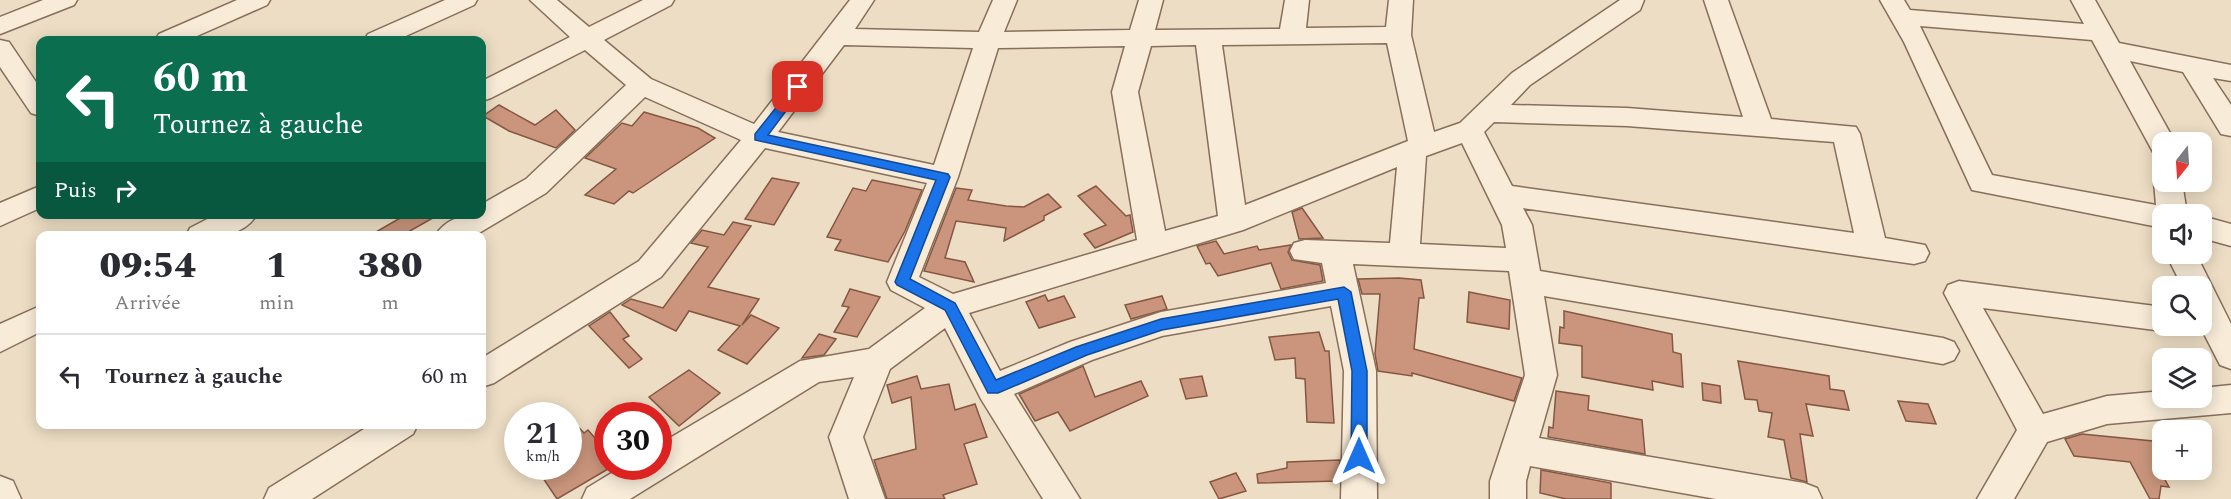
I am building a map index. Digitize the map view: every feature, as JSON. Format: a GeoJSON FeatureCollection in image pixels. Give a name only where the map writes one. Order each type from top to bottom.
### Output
{"type":"FeatureCollection","features":[{"type":"Feature","properties":{"kind":"street"},"geometry":{"type":"LineString","coordinates":[[0,26],[65,0]]}},
{"type":"Feature","properties":{"kind":"street"},"geometry":{"type":"LineString","coordinates":[[177,36],[258,0]]}},
{"type":"Feature","properties":{"kind":"street"},"geometry":{"type":"LineString","coordinates":[[386,36],[465,0]]}},
{"type":"Feature","properties":{"kind":"street"},"geometry":{"type":"LineString","coordinates":[[543,0],[642,85],[759,137],[944,177]]}},
{"type":"Feature","properties":{"kind":"street"},"geometry":{"type":"LineString","coordinates":[[486,90],[662,0]]}},
{"type":"Feature","properties":{"kind":"street"},"geometry":{"type":"LineString","coordinates":[[486,372],[650,269],[759,137],[837,37],[862,0]]}},
{"type":"Feature","properties":{"kind":"street"},"geometry":{"type":"LineString","coordinates":[[1005,0],[988,40],[944,177],[902,282],[950,307],[993,388],[1062,499]]}},
{"type":"Feature","properties":{"kind":"street"},"geometry":{"type":"LineString","coordinates":[[1150,0],[1125,92],[1153,245]]}},
{"type":"Feature","properties":{"kind":"street"},"geometry":{"type":"LineString","coordinates":[[1292,36],[1297,0]]}},
{"type":"Feature","properties":{"kind":"street"},"geometry":{"type":"LineString","coordinates":[[1401,0],[1398,35],[1418,148],[1404,255]]}},
{"type":"Feature","properties":{"kind":"street"},"geometry":{"type":"LineString","coordinates":[[1478,122],[1521,79],[1631,5],[1632,0]]}},
{"type":"Feature","properties":{"kind":"street"},"geometry":{"type":"LineString","coordinates":[[1716,0],[1760,127]]}},
{"type":"Feature","properties":{"kind":"street"},"geometry":{"type":"LineString","coordinates":[[2083,0],[2156,132]]}},
{"type":"Feature","properties":{"kind":"street"},"geometry":{"type":"LineString","coordinates":[[1897,8],[2106,41],[2192,65],[2231,73]]}},
{"type":"Feature","properties":{"kind":"street"},"geometry":{"type":"LineString","coordinates":[[1897,8],[1917,42],[1982,183],[2152,215]]}},
{"type":"Feature","properties":{"kind":"street"},"geometry":{"type":"LineString","coordinates":[[837,37],[988,40],[1398,35]]}},
{"type":"Feature","properties":{"kind":"street"},"geometry":{"type":"LineString","coordinates":[[1208,37],[1233,222]]}},
{"type":"Feature","properties":{"kind":"street"},"geometry":{"type":"LineString","coordinates":[[0,48],[36,98]]}},
{"type":"Feature","properties":{"kind":"street"},"geometry":{"type":"LineString","coordinates":[[2192,65],[2231,127]]}},
{"type":"Feature","properties":{"kind":"street"},"geometry":{"type":"LineString","coordinates":[[486,215],[536,186],[642,85]]}},
{"type":"Feature","properties":{"kind":"street"},"geometry":{"type":"LineString","coordinates":[[672,455],[812,370],[877,361],[950,307],[1233,222],[1478,122],[1627,117],[1846,134],[1872,247]]}},
{"type":"Feature","properties":{"kind":"street"},"geometry":{"type":"LineString","coordinates":[[1478,122],[1503,195],[1517,225],[1540,375],[1508,481],[1508,499]]}},
{"type":"Feature","properties":{"kind":"street"},"geometry":{"type":"LineString","coordinates":[[1503,195],[1914,253]]}},
{"type":"Feature","properties":{"kind":"street"},"geometry":{"type":"LineString","coordinates":[[0,214],[36,198]]}},
{"type":"Feature","properties":{"kind":"street"},"geometry":{"type":"LineString","coordinates":[[211,231],[233,219]]}},
{"type":"Feature","properties":{"kind":"street"},"geometry":{"type":"LineString","coordinates":[[459,231],[479,219]]}},
{"type":"Feature","properties":{"kind":"street"},"geometry":{"type":"LineString","coordinates":[[2212,230],[2231,235]]}},
{"type":"Feature","properties":{"kind":"street"},"geometry":{"type":"LineString","coordinates":[[1359,499],[1360,371],[1344,292],[1320,252],[1404,255],[1525,270],[1942,351]]}},
{"type":"Feature","properties":{"kind":"street"},"geometry":{"type":"LineString","coordinates":[[993,388],[1082,351],[1161,324],[1344,292]]}},
{"type":"Feature","properties":{"kind":"street"},"geometry":{"type":"LineString","coordinates":[[2035,431],[1959,293],[2152,318]]}},
{"type":"Feature","properties":{"kind":"street"},"geometry":{"type":"LineString","coordinates":[[0,339],[36,320]]}},
{"type":"Feature","properties":{"kind":"street"},"geometry":{"type":"LineString","coordinates":[[2212,328],[2231,356]]}},
{"type":"Feature","properties":{"kind":"street"},"geometry":{"type":"LineString","coordinates":[[867,499],[846,437],[877,361]]}},
{"type":"Feature","properties":{"kind":"street"},"geometry":{"type":"LineString","coordinates":[[1995,499],[2035,431],[2107,410],[2231,399]]}},
{"type":"Feature","properties":{"kind":"street"},"geometry":{"type":"LineString","coordinates":[[282,499],[393,429]]}},
{"type":"Feature","properties":{"kind":"street"},"geometry":{"type":"LineString","coordinates":[[1519,449],[1804,499]]}},
{"type":"Feature","properties":{"kind":"street"},"geometry":{"type":"LineString","coordinates":[[600,499],[631,480]]}},
{"type":"Feature","properties":{"kind":"street"},"geometry":{"type":"LineString","coordinates":[[0,492],[3,499]]}},
{"type":"Feature","properties":{"kind":"building"},"geometry":{"type":"Polygon","coordinates":[[[499,105],[535,125],[556,110],[575,130],[556,148],[509,131],[486,118],[486,114],[499,105]]]}},
{"type":"Feature","properties":{"kind":"building"},"geometry":{"type":"Polygon","coordinates":[[[644,112],[698,128],[715,138],[633,193],[629,191],[614,204],[585,195],[616,169],[585,158],[622,123],[632,126],[644,112]]]}},
{"type":"Feature","properties":{"kind":"building"},"geometry":{"type":"Polygon","coordinates":[[[772,178],[799,183],[774,225],[745,219],[772,178]]]}},
{"type":"Feature","properties":{"kind":"building"},"geometry":{"type":"Polygon","coordinates":[[[872,180],[922,190],[905,231],[888,262],[835,250],[841,240],[827,237],[853,188],[866,191],[872,180]]]}},
{"type":"Feature","properties":{"kind":"building"},"geometry":{"type":"Polygon","coordinates":[[[1096,186],[1126,216],[1130,215],[1133,232],[1095,248],[1084,234],[1106,225],[1078,196],[1096,186]]]}},
{"type":"Feature","properties":{"kind":"building"},"geometry":{"type":"Polygon","coordinates":[[[956,188],[972,190],[968,200],[1006,206],[1024,207],[1048,194],[1061,207],[1044,216],[1044,220],[1004,241],[1006,228],[956,221],[945,258],[965,262],[974,282],[924,271],[956,188]]]}},
{"type":"Feature","properties":{"kind":"building"},"geometry":{"type":"Polygon","coordinates":[[[1302,208],[1323,238],[1299,239],[1292,212],[1302,208]]]}},
{"type":"Feature","properties":{"kind":"building"},"geometry":{"type":"Polygon","coordinates":[[[398,219],[431,219],[410,231],[378,231],[398,219]]]}},
{"type":"Feature","properties":{"kind":"building"},"geometry":{"type":"Polygon","coordinates":[[[733,222],[751,226],[708,287],[759,299],[742,325],[751,315],[779,328],[747,364],[718,350],[740,326],[689,311],[676,331],[622,305],[631,299],[663,308],[708,247],[691,243],[702,230],[724,235],[733,222]]]}},
{"type":"Feature","properties":{"kind":"building"},"geometry":{"type":"Polygon","coordinates":[[[1216,241],[1224,254],[1257,246],[1259,250],[1291,245],[1288,252],[1292,260],[1320,265],[1323,281],[1281,289],[1271,263],[1218,276],[1210,263],[1206,264],[1197,246],[1216,241]]]}},
{"type":"Feature","properties":{"kind":"building"},"geometry":{"type":"Polygon","coordinates":[[[1358,279],[1421,280],[1424,298],[1419,298],[1414,349],[1522,378],[1514,401],[1412,373],[1412,376],[1378,371],[1375,354],[1380,294],[1362,294],[1358,279]]]}},
{"type":"Feature","properties":{"kind":"building"},"geometry":{"type":"Polygon","coordinates":[[[850,289],[880,297],[857,337],[834,332],[849,307],[842,306],[850,289]]]}},
{"type":"Feature","properties":{"kind":"building"},"geometry":{"type":"Polygon","coordinates":[[[1469,292],[1510,300],[1509,329],[1467,322],[1469,292]]]}},
{"type":"Feature","properties":{"kind":"building"},"geometry":{"type":"Polygon","coordinates":[[[1045,295],[1048,301],[1064,296],[1075,317],[1039,328],[1026,302],[1045,295]]]}},
{"type":"Feature","properties":{"kind":"building"},"geometry":{"type":"Polygon","coordinates":[[[1162,296],[1167,309],[1131,319],[1125,305],[1162,296]]]}},
{"type":"Feature","properties":{"kind":"building"},"geometry":{"type":"Polygon","coordinates":[[[1564,311],[1672,334],[1673,352],[1681,354],[1683,387],[1652,381],[1653,390],[1582,377],[1582,346],[1559,343],[1560,327],[1564,328],[1564,311]]]}},
{"type":"Feature","properties":{"kind":"building"},"geometry":{"type":"Polygon","coordinates":[[[610,312],[629,336],[623,339],[642,359],[629,368],[589,326],[610,312]]]}},
{"type":"Feature","properties":{"kind":"building"},"geometry":{"type":"Polygon","coordinates":[[[1319,332],[1325,351],[1329,351],[1334,423],[1307,422],[1305,379],[1296,378],[1295,358],[1275,360],[1269,337],[1319,332]]]}},
{"type":"Feature","properties":{"kind":"building"},"geometry":{"type":"Polygon","coordinates":[[[819,334],[836,339],[824,355],[802,358],[819,334]]]}},
{"type":"Feature","properties":{"kind":"building"},"geometry":{"type":"Polygon","coordinates":[[[1738,361],[1829,376],[1830,389],[1844,391],[1849,410],[1806,404],[1813,436],[1800,434],[1807,482],[1791,478],[1784,440],[1768,437],[1772,413],[1759,411],[1757,400],[1745,399],[1738,361]]]}},
{"type":"Feature","properties":{"kind":"building"},"geometry":{"type":"Polygon","coordinates":[[[1083,366],[1095,397],[1141,381],[1148,396],[1070,431],[1058,412],[1035,421],[1019,394],[1083,366]]]}},
{"type":"Feature","properties":{"kind":"building"},"geometry":{"type":"Polygon","coordinates":[[[689,370],[720,393],[679,426],[672,419],[672,402],[654,402],[649,397],[689,370]]]}},
{"type":"Feature","properties":{"kind":"building"},"geometry":{"type":"Polygon","coordinates":[[[917,376],[921,389],[949,384],[955,410],[975,404],[987,437],[964,444],[977,484],[943,495],[945,499],[887,499],[874,460],[916,449],[911,397],[892,403],[887,385],[917,376]]]}},
{"type":"Feature","properties":{"kind":"building"},"geometry":{"type":"Polygon","coordinates":[[[1202,376],[1207,396],[1186,399],[1180,379],[1202,376]]]}},
{"type":"Feature","properties":{"kind":"building"},"geometry":{"type":"Polygon","coordinates":[[[1702,383],[1720,386],[1721,403],[1703,400],[1702,383]]]}},
{"type":"Feature","properties":{"kind":"building"},"geometry":{"type":"Polygon","coordinates":[[[1556,391],[1589,396],[1588,410],[1642,420],[1645,454],[1548,437],[1549,427],[1553,428],[1556,391]]]}},
{"type":"Feature","properties":{"kind":"building"},"geometry":{"type":"Polygon","coordinates":[[[1898,401],[1928,404],[1936,424],[1906,421],[1898,401]]]}},
{"type":"Feature","properties":{"kind":"building"},"geometry":{"type":"Polygon","coordinates":[[[588,430],[594,437],[594,477],[557,499],[544,480],[582,480],[582,431],[584,433],[588,430]]]}},
{"type":"Feature","properties":{"kind":"building"},"geometry":{"type":"Polygon","coordinates":[[[2082,434],[2152,441],[2152,480],[2165,480],[2169,487],[2161,486],[2159,499],[2150,499],[2130,462],[2074,456],[2065,439],[2082,434]]]}},
{"type":"Feature","properties":{"kind":"building"},"geometry":{"type":"Polygon","coordinates":[[[1340,460],[1339,481],[1258,483],[1257,474],[1287,468],[1287,462],[1340,460]]]}},
{"type":"Feature","properties":{"kind":"building"},"geometry":{"type":"Polygon","coordinates":[[[1541,470],[1611,483],[1611,499],[1566,499],[1540,493],[1541,470]]]}},
{"type":"Feature","properties":{"kind":"building"},"geometry":{"type":"Polygon","coordinates":[[[1236,473],[1246,491],[1219,499],[1210,482],[1236,473]]]}},
{"type":"Feature","properties":{"kind":"route"},"geometry":{"type":"LineString","coordinates":[[798,87],[759,137],[944,177],[902,282],[950,307],[993,388],[1082,351],[1161,324],[1344,292],[1360,371],[1359,456]]}}]}
